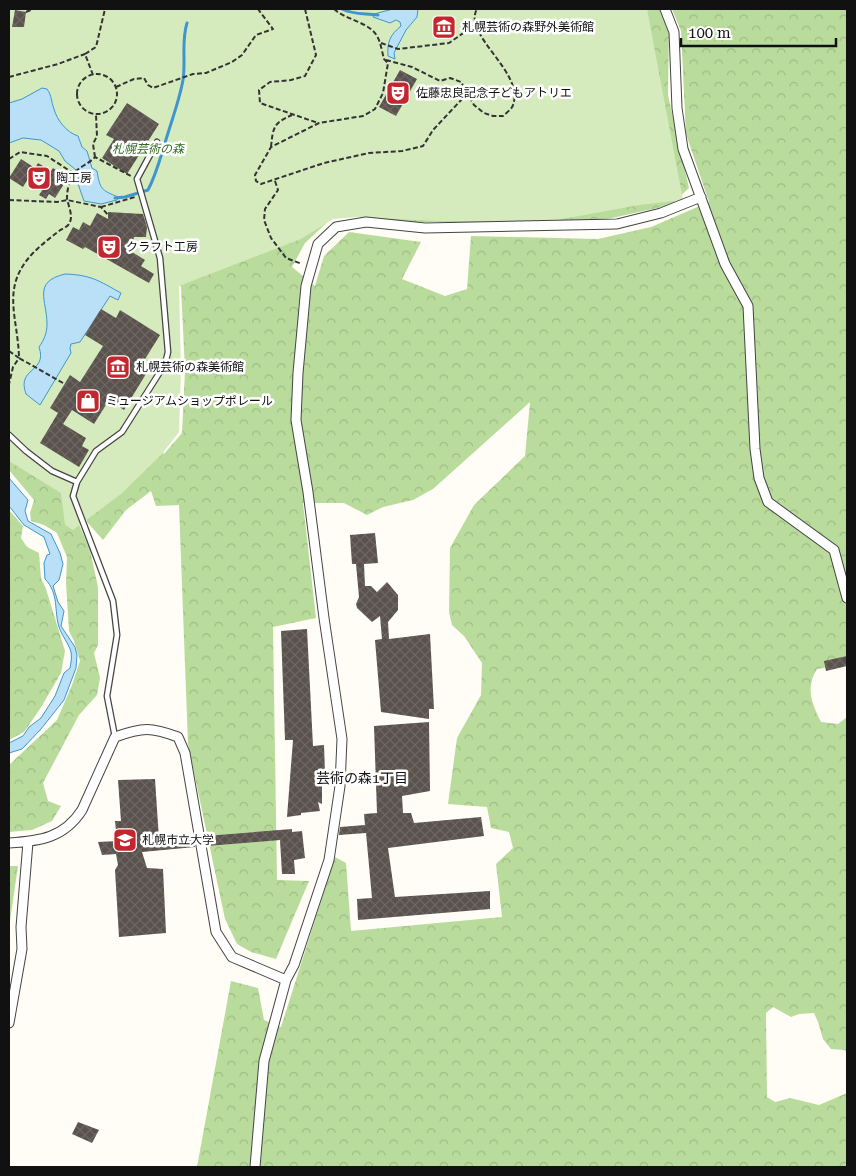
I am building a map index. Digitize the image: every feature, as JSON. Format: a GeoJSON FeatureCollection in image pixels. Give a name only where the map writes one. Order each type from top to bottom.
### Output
{"type":"FeatureCollection","features":[{"type":"Feature","properties":{"kind":"street"},"geometry":{"type":"LineString","coordinates":[[665,9],[674,32],[679,130],[683,149],[725,264],[748,306],[755,449],[759,478],[768,502],[834,550],[847,598]]}},
{"type":"Feature","properties":{"kind":"street"},"geometry":{"type":"LineString","coordinates":[[255,1167],[264,1061],[286,980],[294,965],[329,860],[340,786],[342,739],[308,492],[296,420],[298,373],[306,296],[318,244],[336,226],[366,222],[425,228],[617,224],[660,213],[701,197]]}},
{"type":"Feature","properties":{"kind":"street"},"geometry":{"type":"LineString","coordinates":[[9,843],[28,842],[53,836],[66,829],[76,820],[115,737],[137,729],[157,730],[178,737],[185,753],[216,932],[232,957],[286,980]]}},
{"type":"Feature","properties":{"kind":"street"},"geometry":{"type":"LineString","coordinates":[[9,1022],[22,949],[21,927],[28,842]]}},
{"type":"Feature","properties":{"kind":"lane"},"geometry":{"type":"LineString","coordinates":[[115,737],[107,696],[117,635],[113,601],[73,496],[77,482],[96,451],[122,432],[166,364],[168,352],[160,258],[138,182],[157,142]]}},
{"type":"Feature","properties":{"kind":"lane"},"geometry":{"type":"LineString","coordinates":[[9,435],[52,471],[77,482]]}},
{"type":"Feature","properties":{"kind":"path"},"geometry":{"type":"LineString","coordinates":[[26,12],[33,9]]}},
{"type":"Feature","properties":{"kind":"path"},"geometry":{"type":"LineString","coordinates":[[9,77],[58,64],[96,47],[104,9]]}},
{"type":"Feature","properties":{"kind":"path"},"geometry":{"type":"LineString","coordinates":[[116,87],[134,79],[144,78],[148,85],[153,88],[232,62],[242,55],[256,35],[273,29],[258,9]]}},
{"type":"Feature","properties":{"kind":"path"},"geometry":{"type":"LineString","coordinates":[[305,9],[316,55],[306,76],[270,82],[259,90],[260,103],[319,123]]}},
{"type":"Feature","properties":{"kind":"path"},"geometry":{"type":"LineString","coordinates":[[270,147],[319,123],[363,116],[375,108],[383,93],[388,63],[384,59],[376,34],[371,29],[340,14],[334,9]]}},
{"type":"Feature","properties":{"kind":"path"},"geometry":{"type":"LineString","coordinates":[[384,59],[412,67],[440,81],[450,78],[461,82],[474,105],[484,113],[493,116],[503,116],[513,107],[515,91],[499,60],[474,25],[474,15],[477,9]]}},
{"type":"Feature","properties":{"kind":"path"},"geometry":{"type":"LineString","coordinates":[[380,43],[398,49],[449,42],[474,25]]}},
{"type":"Feature","properties":{"kind":"path"},"geometry":{"type":"LineString","coordinates":[[84,54],[93,75]]}},
{"type":"Feature","properties":{"kind":"path"},"geometry":{"type":"LineString","coordinates":[[93,75],[108,77],[116,87],[116,100],[113,106],[103,114],[96,115],[84,110],[77,98],[76,92],[79,85],[83,80],[93,75]]}},
{"type":"Feature","properties":{"kind":"path"},"geometry":{"type":"LineString","coordinates":[[292,115],[279,120],[272,129],[270,147],[256,175],[256,181],[261,184],[324,164],[369,153],[402,151],[423,146],[433,130],[463,98],[465,90]]}},
{"type":"Feature","properties":{"kind":"path"},"geometry":{"type":"LineString","coordinates":[[9,384],[13,367],[20,358],[19,340],[13,316],[11,296],[14,279],[22,264],[68,224],[71,215],[67,200],[67,190],[73,173],[91,162],[95,156],[93,144],[97,136],[96,115]]}},
{"type":"Feature","properties":{"kind":"path"},"geometry":{"type":"LineString","coordinates":[[9,159],[20,152],[47,156],[73,173]]}},
{"type":"Feature","properties":{"kind":"path"},"geometry":{"type":"LineString","coordinates":[[95,156],[138,182]]}},
{"type":"Feature","properties":{"kind":"path"},"geometry":{"type":"LineString","coordinates":[[275,181],[278,190],[265,209],[264,220],[271,238],[286,258],[311,268]]}},
{"type":"Feature","properties":{"kind":"path"},"geometry":{"type":"LineString","coordinates":[[9,200],[57,202],[67,200],[101,207],[137,196]]}},
{"type":"Feature","properties":{"kind":"path"},"geometry":{"type":"LineString","coordinates":[[101,207],[108,215]]}},
{"type":"Feature","properties":{"kind":"path"},"geometry":{"type":"LineString","coordinates":[[9,351],[63,383]]}},
{"type":"Feature","properties":{"kind":"green space","name":"札幌芸術の森"},"geometry":{"type":"Polygon","coordinates":[[[9,9],[647,9],[683,200],[639,205],[552,221],[436,221],[357,217],[333,219],[301,239],[179,286],[181,371],[179,432],[161,455],[121,494],[73,530],[65,525],[61,493],[9,461],[9,9]]]}},
{"type":"Feature","properties":{"kind":"green space"},"geometry":{"type":"Polygon","coordinates":[[[521,9],[660,9],[669,32],[668,95],[689,188],[671,205],[612,218],[560,222],[410,222],[348,216],[332,218],[305,243],[292,267],[315,286],[324,256],[349,232],[421,242],[402,279],[445,296],[467,289],[471,236],[598,239],[651,227],[709,202],[686,134],[681,31],[672,9],[847,9],[847,664],[817,669],[811,683],[811,696],[821,722],[838,724],[847,717],[847,1053],[845,1050],[831,1049],[823,1039],[814,1013],[799,1014],[791,1017],[773,1007],[766,1013],[767,1097],[775,1102],[790,1098],[819,1105],[847,1093],[847,1167],[197,1167],[231,981],[258,988],[264,1020],[281,1027],[335,857],[346,863],[351,931],[502,917],[496,864],[513,848],[509,832],[491,828],[487,807],[448,804],[457,738],[481,695],[482,663],[464,636],[452,625],[449,612],[450,548],[474,505],[525,456],[530,402],[433,489],[413,500],[383,507],[367,515],[344,503],[303,503],[316,618],[273,627],[277,880],[309,881],[276,959],[251,952],[237,944],[225,919],[188,744],[179,505],[156,506],[151,491],[126,510],[103,540],[87,522],[86,516],[157,441],[164,454],[182,433],[185,371],[181,287],[170,273],[521,9]]]}},
{"type":"Feature","properties":{"kind":"green space"},"geometry":{"type":"Polygon","coordinates":[[[9,447],[67,488],[78,522],[90,550],[98,587],[98,645],[94,653],[100,678],[97,695],[79,715],[43,783],[48,801],[61,806],[52,821],[32,830],[9,832],[9,765],[57,720],[80,661],[69,631],[66,583],[67,557],[57,533],[44,525],[31,521],[30,513],[34,500],[9,470],[9,447]]]}},
{"type":"Feature","properties":{"kind":"green space"},"geometry":{"type":"Polygon","coordinates":[[[9,510],[23,526],[21,538],[27,547],[39,553],[41,578],[65,651],[61,673],[40,709],[24,732],[9,740],[9,510]]]}},
{"type":"Feature","properties":{"kind":"green space"},"geometry":{"type":"Polygon","coordinates":[[[9,866],[18,866],[9,928],[9,866]]]}},
{"type":"Feature","properties":{"kind":"water"},"geometry":{"type":"Polygon","coordinates":[[[393,9],[418,9],[417,17],[406,30],[394,53],[395,59],[388,56],[388,47],[390,39],[401,26],[400,22],[396,20],[390,23],[373,17],[374,14],[393,9]]]}},
{"type":"Feature","properties":{"kind":"water"},"geometry":{"type":"Polygon","coordinates":[[[42,88],[47,89],[49,92],[55,113],[60,121],[66,129],[78,136],[82,147],[87,151],[92,168],[97,171],[102,188],[118,197],[117,200],[101,204],[84,201],[77,181],[81,174],[65,161],[59,151],[41,140],[23,138],[9,143],[9,103],[22,99],[42,88]]]}},
{"type":"Feature","properties":{"kind":"water"},"geometry":{"type":"Polygon","coordinates":[[[65,274],[89,277],[121,293],[118,300],[110,296],[80,342],[71,344],[71,353],[40,405],[26,394],[25,379],[39,362],[41,355],[39,347],[44,339],[47,324],[44,300],[45,287],[55,277],[65,274]]]}},
{"type":"Feature","properties":{"kind":"water"},"geometry":{"type":"Polygon","coordinates":[[[9,478],[28,500],[25,511],[28,521],[51,534],[60,553],[63,564],[59,580],[53,586],[58,602],[64,611],[61,626],[75,647],[77,655],[76,668],[64,700],[22,749],[9,753],[9,743],[23,736],[29,727],[41,718],[55,696],[64,673],[70,668],[71,656],[70,649],[59,627],[52,590],[45,579],[44,563],[47,555],[50,554],[44,537],[24,525],[9,506],[9,478]]]}},
{"type":"Feature","properties":{"kind":"building"},"geometry":{"type":"Polygon","coordinates":[[[15,10],[26,12],[24,27],[12,27],[15,10]]]}},
{"type":"Feature","properties":{"kind":"building","name":"佐藤忠良記念子どもアトリエ"},"geometry":{"type":"Polygon","coordinates":[[[400,70],[417,79],[396,116],[379,107],[400,70]]]}},
{"type":"Feature","properties":{"kind":"building"},"geometry":{"type":"Polygon","coordinates":[[[127,103],[159,124],[127,174],[102,158],[114,139],[106,135],[127,103]]]}},
{"type":"Feature","properties":{"kind":"building","name":"陶工房"},"geometry":{"type":"Polygon","coordinates":[[[21,159],[35,168],[38,163],[51,171],[53,168],[68,178],[55,198],[49,194],[46,199],[39,195],[43,189],[28,179],[23,187],[9,178],[21,159]]]}},
{"type":"Feature","properties":{"kind":"building","name":"クラフト工房"},"geometry":{"type":"Polygon","coordinates":[[[108,212],[143,214],[147,227],[146,237],[134,237],[132,252],[145,260],[141,266],[154,274],[149,283],[85,247],[83,249],[66,240],[73,227],[79,230],[83,222],[90,226],[97,213],[108,219],[108,212]]]}},
{"type":"Feature","properties":{"kind":"building","name":"札幌芸術の森美術館"},"geometry":{"type":"Polygon","coordinates":[[[101,309],[116,318],[120,310],[160,335],[142,364],[149,369],[124,410],[109,400],[94,424],[72,410],[63,424],[86,438],[82,446],[89,450],[79,467],[40,443],[58,413],[50,408],[70,375],[80,382],[103,346],[85,335],[101,309]]]}},
{"type":"Feature","properties":{"kind":"building"},"geometry":{"type":"Polygon","coordinates":[[[375,533],[378,563],[364,564],[365,586],[371,586],[377,592],[387,582],[398,595],[398,610],[388,622],[389,639],[430,634],[434,709],[429,709],[429,719],[381,712],[375,640],[382,639],[380,616],[372,622],[357,608],[356,604],[359,597],[356,564],[352,564],[350,535],[375,533]]]}},
{"type":"Feature","properties":{"kind":"building"},"geometry":{"type":"Polygon","coordinates":[[[307,629],[313,746],[324,745],[325,773],[322,772],[322,804],[318,802],[320,811],[287,817],[293,740],[285,740],[281,631],[307,629]]]}},
{"type":"Feature","properties":{"kind":"building"},"geometry":{"type":"Polygon","coordinates":[[[847,656],[847,666],[826,671],[824,661],[847,656]]]}},
{"type":"Feature","properties":{"kind":"building"},"geometry":{"type":"Polygon","coordinates":[[[429,722],[430,791],[402,796],[403,813],[411,813],[414,823],[481,817],[484,836],[388,848],[395,897],[490,891],[490,909],[358,920],[357,899],[372,898],[366,833],[339,835],[340,827],[365,825],[364,814],[377,813],[374,726],[429,722]]]}},
{"type":"Feature","properties":{"kind":"building"},"geometry":{"type":"Polygon","coordinates":[[[155,779],[159,839],[193,837],[195,847],[142,852],[147,868],[163,869],[166,933],[119,937],[115,870],[118,865],[116,854],[102,855],[98,842],[117,841],[115,821],[121,821],[118,780],[155,779]]]}},
{"type":"Feature","properties":{"kind":"building"},"geometry":{"type":"Polygon","coordinates":[[[292,829],[292,832],[302,831],[305,858],[294,860],[295,874],[282,874],[280,840],[207,846],[206,836],[292,829]]]}},
{"type":"Feature","properties":{"kind":"building"},"geometry":{"type":"Polygon","coordinates":[[[78,1122],[99,1130],[92,1143],[72,1134],[78,1122]]]}},
{"type":"Feature","properties":{"kind":"waterway"},"geometry":{"type":"LineString","coordinates":[[342,9],[355,13],[378,15]]}},
{"type":"Feature","properties":{"kind":"waterway"},"geometry":{"type":"LineString","coordinates":[[115,198],[148,190],[153,179],[181,88],[184,73],[184,37],[187,23]]}},
{"type":"Feature","properties":{"kind":"place","name":"札幌芸術の森野外美術館"},"geometry":{"type":"Point","coordinates":[444,27]}},
{"type":"Feature","properties":{"kind":"place","name":"佐藤忠良記念子どもアトリエ"},"geometry":{"type":"Point","coordinates":[398,93]}},
{"type":"Feature","properties":{"kind":"place","name":"陶工房"},"geometry":{"type":"Point","coordinates":[39,178]}},
{"type":"Feature","properties":{"kind":"place","name":"クラフト工房"},"geometry":{"type":"Point","coordinates":[109,247]}},
{"type":"Feature","properties":{"kind":"place","name":"札幌芸術の森美術館"},"geometry":{"type":"Point","coordinates":[118,367]}},
{"type":"Feature","properties":{"kind":"place","name":"ミュージアムショップポレール"},"geometry":{"type":"Point","coordinates":[88,401]}},
{"type":"Feature","properties":{"kind":"place","name":"札幌市立大学"},"geometry":{"type":"Point","coordinates":[125,840]}},
{"type":"Feature","properties":{"kind":"district","name":"芸術の森1丁目"},"geometry":{"type":"Point","coordinates":[362,778]}}]}
